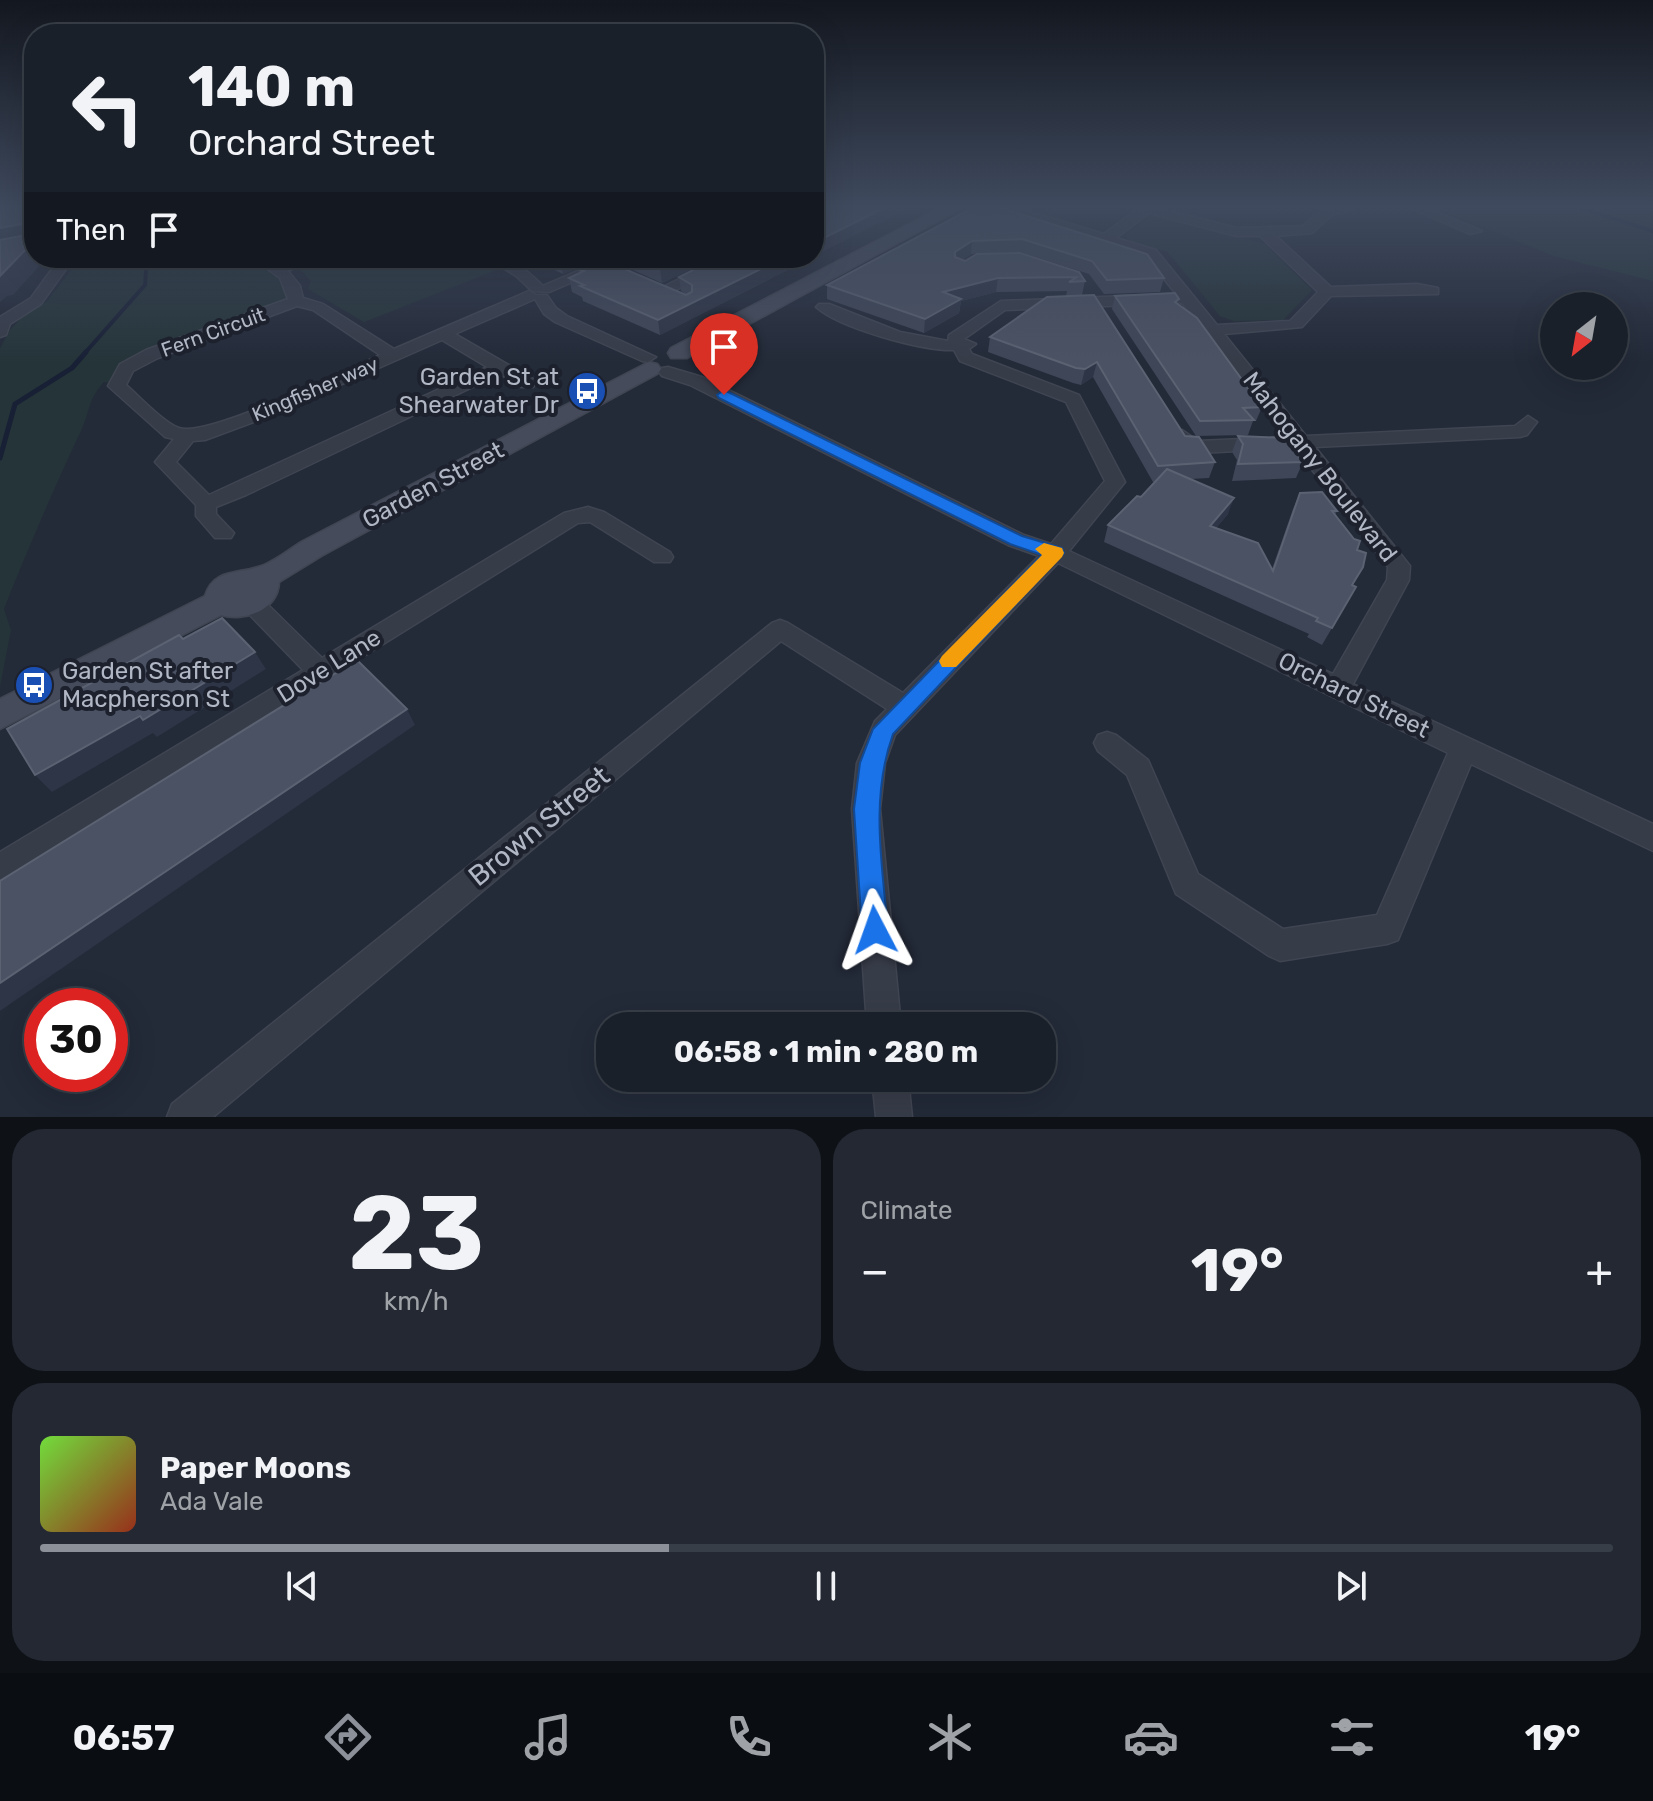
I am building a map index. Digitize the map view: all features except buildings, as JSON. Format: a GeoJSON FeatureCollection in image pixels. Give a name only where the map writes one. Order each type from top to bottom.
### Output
{"type":"FeatureCollection","features":[{"type":"Feature","properties":{"kind":"street","name":"Garden Street"},"geometry":{"type":"LineString","coordinates":[[0,715],[244,594],[313,548],[860,258]]}},
{"type":"Feature","properties":{"kind":"street","name":"Mahogany Boulevard"},"geometry":{"type":"LineString","coordinates":[[1153,258],[1158,260],[1399,566],[1398,580],[1338,688]]}},
{"type":"Feature","properties":{"kind":"street"},"geometry":{"type":"LineString","coordinates":[[1291,258],[1327,292]]}},
{"type":"Feature","properties":{"kind":"street"},"geometry":{"type":"LineString","coordinates":[[0,332],[3,322],[36,301],[60,268]]}},
{"type":"Feature","properties":{"kind":"street","name":"Orchard Street"},"geometry":{"type":"LineString","coordinates":[[515,268],[539,292],[550,311],[561,319],[666,362],[696,381],[1016,540],[1055,553],[1653,838]]}},
{"type":"Feature","properties":{"kind":"street","name":"Kingfisher way"},"geometry":{"type":"LineString","coordinates":[[186,437],[214,432],[596,268]]}},
{"type":"Feature","properties":{"kind":"street"},"geometry":{"type":"LineString","coordinates":[[610,268],[627,276]]}},
{"type":"Feature","properties":{"kind":"street"},"geometry":{"type":"LineString","coordinates":[[686,302],[657,289],[708,268]]}},
{"type":"Feature","properties":{"kind":"street"},"geometry":{"type":"LineString","coordinates":[[279,269],[295,289],[296,301]]}},
{"type":"Feature","properties":{"kind":"street"},"geometry":{"type":"LineString","coordinates":[[1214,330],[1296,324],[1327,292],[1417,288],[1433,291]]}},
{"type":"Feature","properties":{"kind":"street"},"geometry":{"type":"LineString","coordinates":[[824,307],[897,337],[958,346],[969,343],[1015,311],[1018,304],[1188,298]]}},
{"type":"Feature","properties":{"kind":"street","name":"Fern Circuit"},"geometry":{"type":"LineString","coordinates":[[186,437],[172,433],[117,386],[126,368],[152,354],[296,301],[311,303],[393,356]]}},
{"type":"Feature","properties":{"kind":"street"},"geometry":{"type":"LineString","coordinates":[[443,334],[527,383]]}},
{"type":"Feature","properties":{"kind":"street"},"geometry":{"type":"LineString","coordinates":[[883,1012],[866,809],[871,763],[884,729],[1055,553],[1115,482],[1073,399],[966,357],[958,346]]}},
{"type":"Feature","properties":{"kind":"street"},"geometry":{"type":"LineString","coordinates":[[206,503],[239,491],[499,368]]}},
{"type":"Feature","properties":{"kind":"street"},"geometry":{"type":"LineString","coordinates":[[1170,417],[1189,446],[1520,431],[1528,422]]}},
{"type":"Feature","properties":{"kind":"street"},"geometry":{"type":"LineString","coordinates":[[186,437],[165,462],[206,503],[206,516],[223,533]]}},
{"type":"Feature","properties":{"kind":"street","name":"Dove Lane"},"geometry":{"type":"LineString","coordinates":[[0,868],[571,518],[588,514],[597,517],[662,557]]}},
{"type":"Feature","properties":{"kind":"street"},"geometry":{"type":"LineString","coordinates":[[244,594],[320,672]]}},
{"type":"Feature","properties":{"kind":"street","name":"Brown Street"},"geometry":{"type":"LineString","coordinates":[[185,1117],[780,629],[904,707]]}},
{"type":"Feature","properties":{"kind":"street"},"geometry":{"type":"LineString","coordinates":[[1107,743],[1138,768],[1187,884],[1280,945],[1387,929],[1464,748]]}},
{"type":"Feature","properties":{"kind":"street"},"geometry":{"type":"LineString","coordinates":[[891,1092],[894,1117]]}},
{"type":"Feature","properties":{"kind":"shaded area"},"geometry":{"type":"Polygon","coordinates":[[[1173,258],[1279,258],[1312,290],[1283,320],[1234,321],[1220,316],[1173,258]]]}},
{"type":"Feature","properties":{"kind":"shaded area"},"geometry":{"type":"Polygon","coordinates":[[[1562,258],[1653,258],[1653,281],[1562,258]]]}},
{"type":"Feature","properties":{"kind":"shaded area"},"geometry":{"type":"Polygon","coordinates":[[[73,268],[270,268],[289,291],[287,301],[146,353],[110,383],[104,382],[92,400],[4,609],[11,630],[0,687],[0,348],[10,330],[24,315],[47,301],[73,268]]]}},
{"type":"Feature","properties":{"kind":"shaded area"},"geometry":{"type":"Polygon","coordinates":[[[488,268],[494,271],[364,322],[308,289],[311,281],[300,269],[488,268]]]}},
{"type":"Feature","properties":{"kind":"waterway"},"geometry":{"type":"LineString","coordinates":[[84,354],[145,285],[146,268]]}},
{"type":"Feature","properties":{"kind":"waterway"},"geometry":{"type":"LineString","coordinates":[[0,458],[15,404],[72,368],[86,352]]}},
{"type":"Feature","properties":{"kind":"slow traffic"},"geometry":{"type":"LineString","coordinates":[[949,661],[1055,553],[1044,549]]}},
{"type":"Feature","properties":{"kind":"place","name":"Garden St at Shearwater Dr"},"geometry":{"type":"Point","coordinates":[587,391]}},
{"type":"Feature","properties":{"kind":"place","name":"Garden St after Macpherson St"},"geometry":{"type":"Point","coordinates":[34,685]}},
{"type":"Feature","properties":{"kind":"route"},"geometry":{"type":"LineString","coordinates":[[724,395],[1016,540],[1055,553],[884,729],[871,763],[866,809],[875,930]]}}]}
